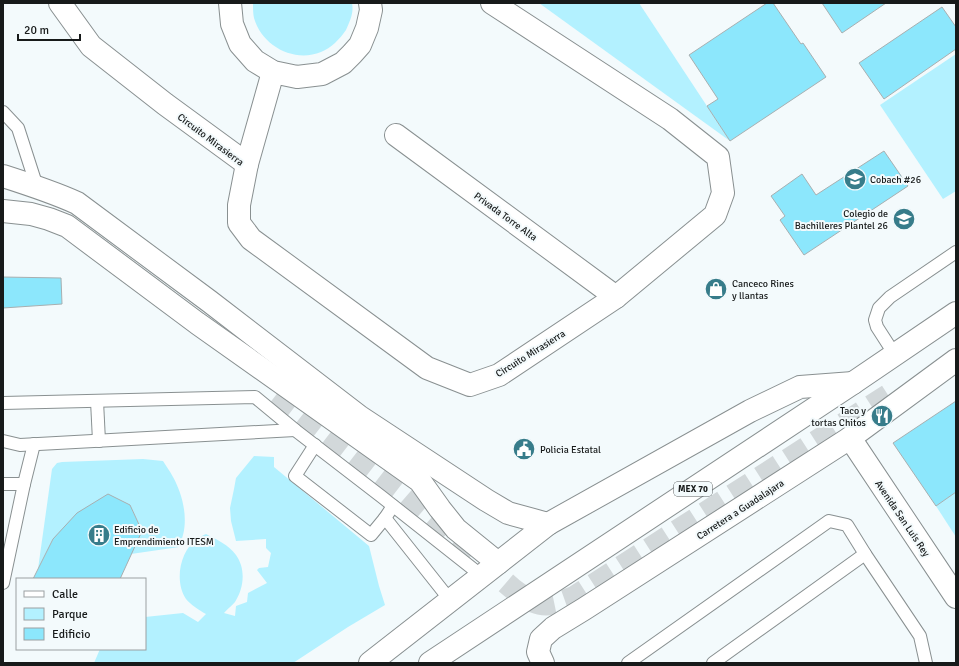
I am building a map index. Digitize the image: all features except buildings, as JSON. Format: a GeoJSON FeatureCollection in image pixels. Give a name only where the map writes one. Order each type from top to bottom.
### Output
{"type":"FeatureCollection","features":[{"type":"Feature","properties":{"kind":"main road","name":"Circuito Mirasierra"},"geometry":{"type":"LineString","coordinates":[[60,3],[91,46],[165,104],[246,164],[239,205],[239,223],[251,239],[427,368],[470,385],[499,375],[616,297],[715,215],[723,193],[718,157],[670,120],[492,3]]}},
{"type":"Feature","properties":{"kind":"main road"},"geometry":{"type":"LineString","coordinates":[[230,3],[232,24],[240,44],[254,61],[273,72],[297,77],[322,74],[343,63],[352,54],[360,45],[367,28],[371,10],[370,3]]}},
{"type":"Feature","properties":{"kind":"main road"},"geometry":{"type":"LineString","coordinates":[[246,164],[273,72]]}},
{"type":"Feature","properties":{"kind":"main road","name":"Privada Torre Alta"},"geometry":{"type":"LineString","coordinates":[[396,135],[616,297]]}},
{"type":"Feature","properties":{"kind":"main road"},"geometry":{"type":"LineString","coordinates":[[3,176],[57,194],[77,203],[209,301],[360,417],[508,513],[548,524]]}},
{"type":"Feature","properties":{"kind":"main road"},"geometry":{"type":"LineString","coordinates":[[67,226],[77,203]]}},
{"type":"Feature","properties":{"kind":"main road"},"geometry":{"type":"LineString","coordinates":[[3,211],[31,214],[67,226],[197,323],[420,481],[440,509],[490,570]]}},
{"type":"Feature","properties":{"kind":"main road","name":"MEX 70"},"geometry":{"type":"LineString","coordinates":[[430,663],[853,383],[956,313]]}},
{"type":"Feature","properties":{"kind":"main road"},"geometry":{"type":"LineString","coordinates":[[197,323],[217,351],[276,395]]}},
{"type":"Feature","properties":{"kind":"main road","name":"Carretera a Guadalajara"},"geometry":{"type":"LineString","coordinates":[[543,663],[538,652],[541,639],[553,628],[584,610],[850,438],[956,360]]}},
{"type":"Feature","properties":{"kind":"main road"},"geometry":{"type":"LineString","coordinates":[[888,395],[938,373]]}},
{"type":"Feature","properties":{"kind":"main road"},"geometry":{"type":"LineString","coordinates":[[370,663],[548,524],[750,411],[800,388],[853,383]]}},
{"type":"Feature","properties":{"kind":"main road","name":"Avenida San Luis Rey"},"geometry":{"type":"LineString","coordinates":[[850,438],[956,597]]}},
{"type":"Feature","properties":{"kind":"lane"},"geometry":{"type":"LineString","coordinates":[[3,112],[18,128],[37,187]]}},
{"type":"Feature","properties":{"kind":"lane"},"geometry":{"type":"LineString","coordinates":[[895,355],[877,327],[875,320],[879,308],[890,296],[956,252]]}},
{"type":"Feature","properties":{"kind":"lane"},"geometry":{"type":"LineString","coordinates":[[3,403],[254,397],[393,506],[490,570]]}},
{"type":"Feature","properties":{"kind":"lane"},"geometry":{"type":"LineString","coordinates":[[97,401],[99,441]]}},
{"type":"Feature","properties":{"kind":"lane"},"geometry":{"type":"LineString","coordinates":[[3,441],[20,445],[295,430]]}},
{"type":"Feature","properties":{"kind":"lane"},"geometry":{"type":"LineString","coordinates":[[3,583],[34,444]]}},
{"type":"Feature","properties":{"kind":"lane"},"geometry":{"type":"LineString","coordinates":[[315,446],[295,476],[371,535],[393,506]]}},
{"type":"Feature","properties":{"kind":"lane"},"geometry":{"type":"LineString","coordinates":[[3,484],[24,484]]}},
{"type":"Feature","properties":{"kind":"lane"},"geometry":{"type":"LineString","coordinates":[[385,518],[450,600]]}},
{"type":"Feature","properties":{"kind":"lane"},"geometry":{"type":"LineString","coordinates":[[628,663],[829,521],[847,525],[864,554],[920,636],[926,663]]}},
{"type":"Feature","properties":{"kind":"lane"},"geometry":{"type":"LineString","coordinates":[[713,663],[864,554]]}},
{"type":"Feature","properties":{"kind":"green space"},"geometry":{"type":"Polygon","coordinates":[[[253,3],[352,3],[352,10],[346,30],[335,43],[321,52],[311,55],[300,55],[280,50],[264,37],[254,18],[253,3]]]}},
{"type":"Feature","properties":{"kind":"green space"},"geometry":{"type":"Polygon","coordinates":[[[539,3],[639,3],[730,141],[539,3]]]}},
{"type":"Feature","properties":{"kind":"green space"},"geometry":{"type":"Polygon","coordinates":[[[956,54],[956,191],[943,199],[880,105],[956,54]]]}},
{"type":"Feature","properties":{"kind":"green space"},"geometry":{"type":"Polygon","coordinates":[[[254,456],[274,457],[274,467],[369,546],[385,605],[293,663],[94,663],[100,650],[146,650],[146,617],[183,613],[198,622],[206,614],[186,599],[180,584],[180,575],[186,551],[191,544],[206,534],[230,548],[236,555],[241,566],[243,578],[238,597],[224,613],[235,616],[236,606],[247,602],[248,593],[267,583],[257,570],[259,568],[268,567],[271,553],[266,548],[266,539],[236,541],[231,521],[230,508],[236,478],[254,456]]]}},
{"type":"Feature","properties":{"kind":"green space"},"geometry":{"type":"Polygon","coordinates":[[[143,459],[163,461],[179,490],[185,520],[183,535],[179,547],[131,554],[142,530],[130,505],[53,539],[38,569],[52,469],[57,463],[143,459]]]}},
{"type":"Feature","properties":{"kind":"green space"},"geometry":{"type":"Polygon","coordinates":[[[956,492],[956,537],[936,506],[956,492]]]}},
{"type":"Feature","properties":{"kind":"tunnel"},"geometry":{"type":"LineString","coordinates":[[276,395],[402,493],[513,589],[529,600],[542,604],[556,603],[574,597],[888,395]]}},
{"type":"Feature","properties":{"kind":"place","name":"Cobach #26"},"geometry":{"type":"Point","coordinates":[855,179]}},
{"type":"Feature","properties":{"kind":"place","name":"Colegio de Bachilleres Plantel 26"},"geometry":{"type":"Point","coordinates":[904,219]}},
{"type":"Feature","properties":{"kind":"place","name":"Canceco Rines y llantas"},"geometry":{"type":"Point","coordinates":[716,289]}},
{"type":"Feature","properties":{"kind":"place","name":"Taco y tortas Chitos"},"geometry":{"type":"Point","coordinates":[882,416]}},
{"type":"Feature","properties":{"kind":"place","name":"Policia Estatal"},"geometry":{"type":"Point","coordinates":[524,449]}},
{"type":"Feature","properties":{"kind":"place","name":"Edificio de Emprendimiento ITESM"},"geometry":{"type":"Point","coordinates":[99,535]}}]}
